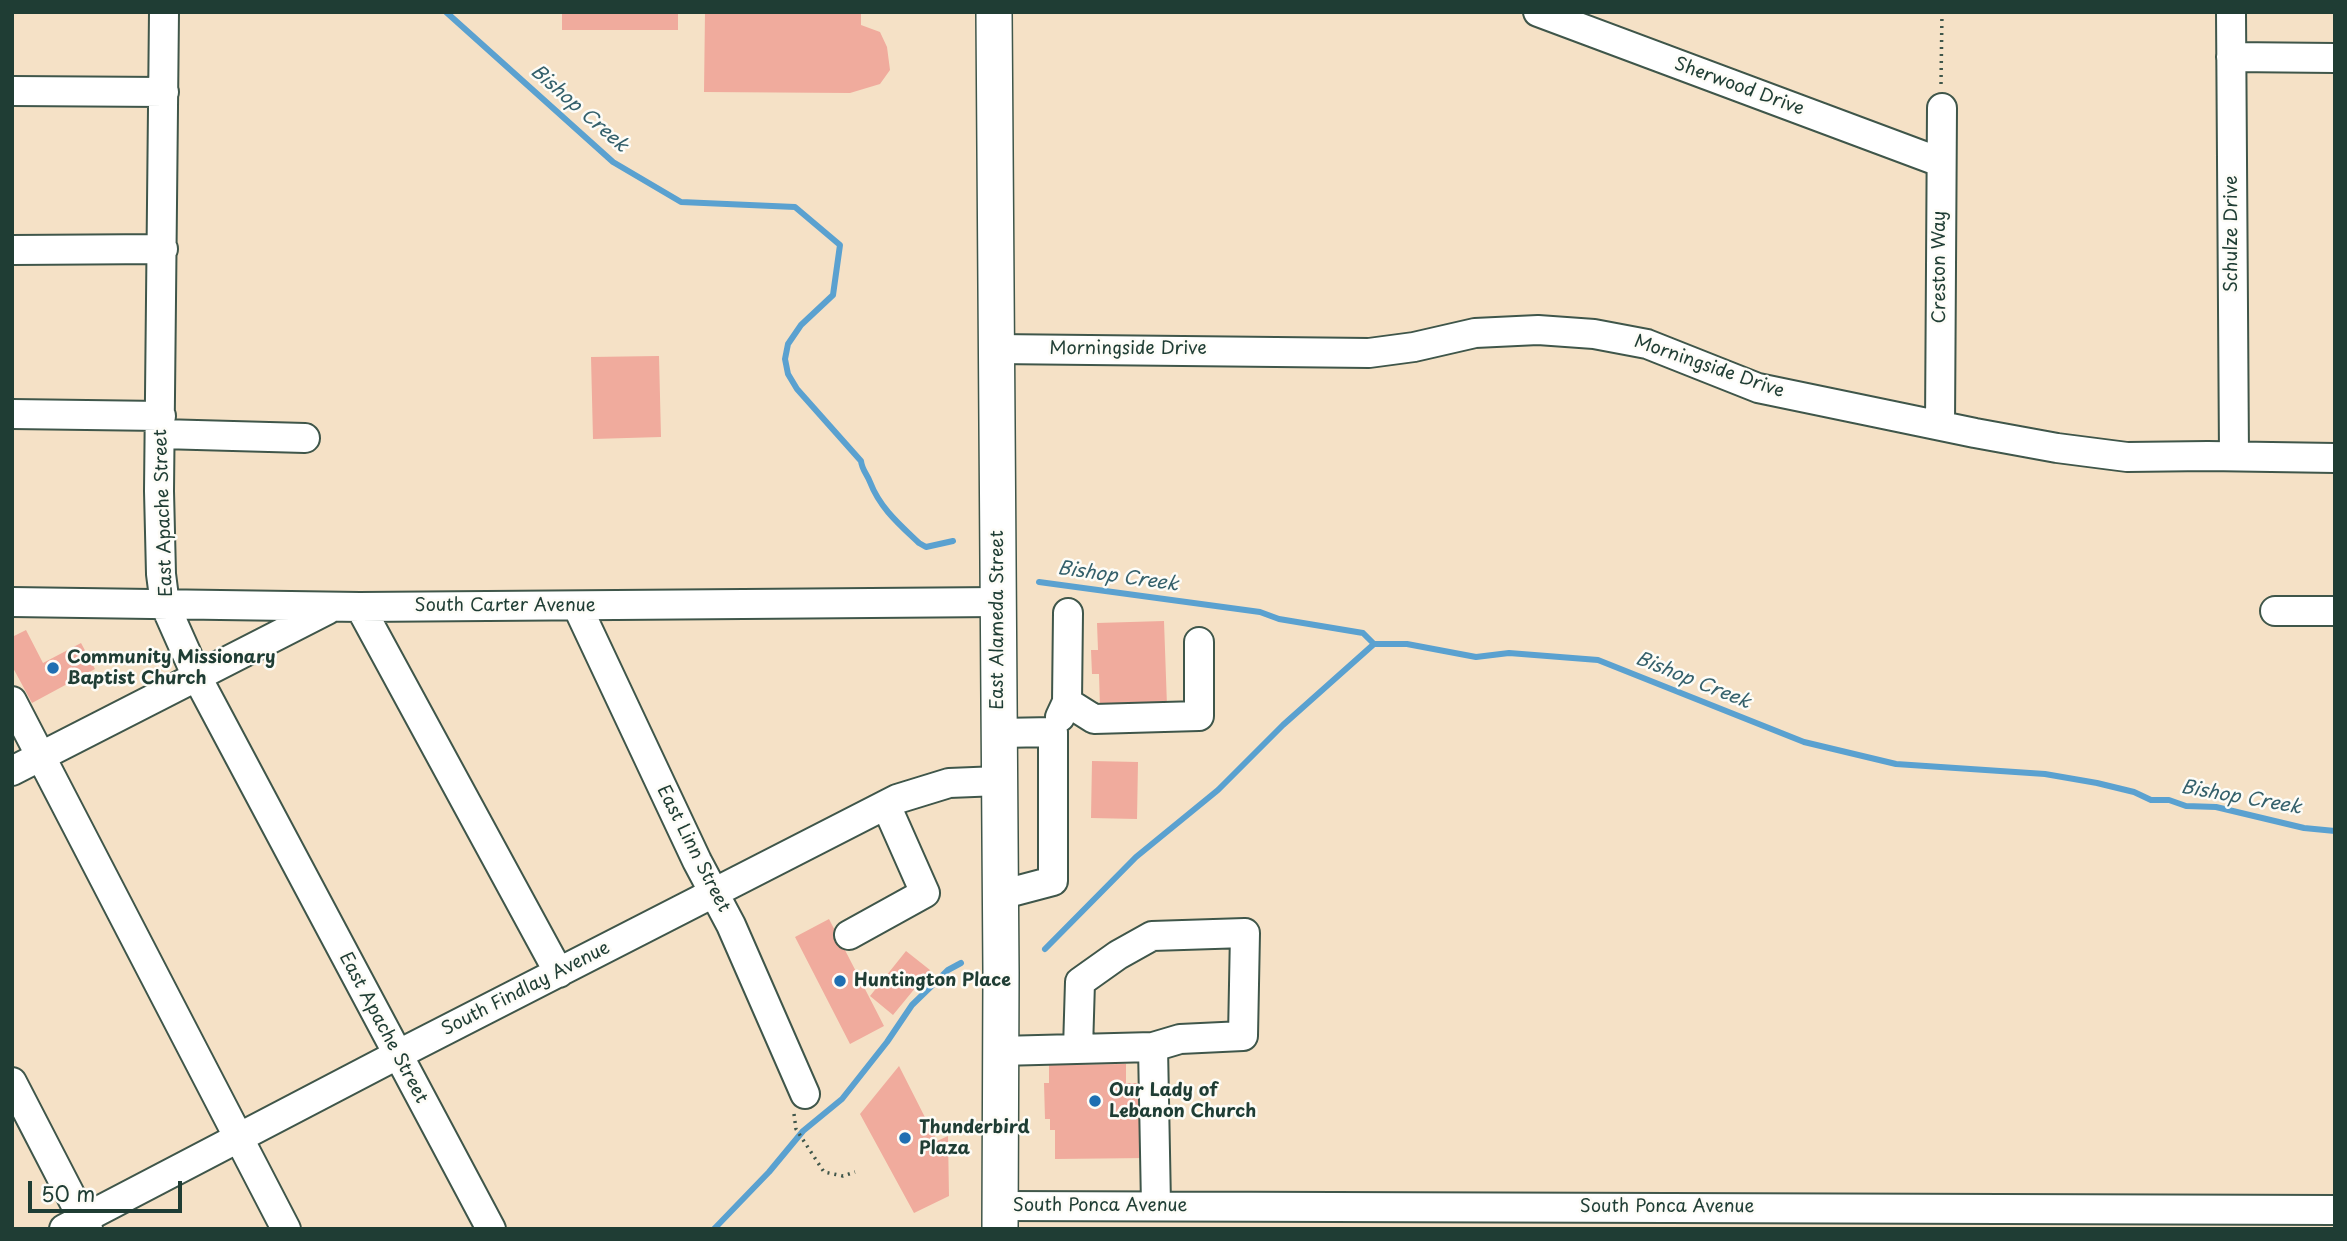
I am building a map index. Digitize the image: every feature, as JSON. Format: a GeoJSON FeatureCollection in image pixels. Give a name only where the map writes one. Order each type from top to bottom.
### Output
{"type":"FeatureCollection","features":[{"type":"Feature","properties":{"kind":"main road","name":"East Alameda Street"},"geometry":{"type":"LineString","coordinates":[[994,12],[1000,1217]]}},
{"type":"Feature","properties":{"kind":"street","name":"East Apache Street"},"geometry":{"type":"LineString","coordinates":[[164,12],[159,491],[161,574],[165,605],[197,677],[491,1229]]}},
{"type":"Feature","properties":{"kind":"street","name":"Sherwood Drive"},"geometry":{"type":"LineString","coordinates":[[1538,12],[1940,162]]}},
{"type":"Feature","properties":{"kind":"street","name":"Schulze Drive"},"geometry":{"type":"LineString","coordinates":[[2231,12],[2234,456]]}},
{"type":"Feature","properties":{"kind":"street"},"geometry":{"type":"LineString","coordinates":[[2231,57],[2335,58]]}},
{"type":"Feature","properties":{"kind":"street"},"geometry":{"type":"LineString","coordinates":[[12,91],[164,92]]}},
{"type":"Feature","properties":{"kind":"street","name":"Creston Way"},"geometry":{"type":"LineString","coordinates":[[1940,425],[1942,108]]}},
{"type":"Feature","properties":{"kind":"street"},"geometry":{"type":"LineString","coordinates":[[12,250],[163,249]]}},
{"type":"Feature","properties":{"kind":"street","name":"Morningside Drive"},"geometry":{"type":"LineString","coordinates":[[996,349],[1369,353],[1404,349],[1475,333],[1570,331],[1647,344],[1758,388],[2057,448],[2127,457],[2335,458]]}},
{"type":"Feature","properties":{"kind":"street"},"geometry":{"type":"LineString","coordinates":[[12,414],[305,438]]}},
{"type":"Feature","properties":{"kind":"street","name":"South Carter Avenue"},"geometry":{"type":"LineString","coordinates":[[12,603],[346,607],[999,602]]}},
{"type":"Feature","properties":{"kind":"street","name":"East Linn Street"},"geometry":{"type":"LineString","coordinates":[[577,606],[697,861],[731,925],[806,1094]]}},
{"type":"Feature","properties":{"kind":"street"},"geometry":{"type":"LineString","coordinates":[[12,771],[197,677],[346,607],[559,973]]}},
{"type":"Feature","properties":{"kind":"street"},"geometry":{"type":"LineString","coordinates":[[2275,611],[2335,611]]}},
{"type":"Feature","properties":{"kind":"street"},"geometry":{"type":"LineString","coordinates":[[1000,895],[1053,881],[1053,732],[1067,702],[1068,613]]}},
{"type":"Feature","properties":{"kind":"street"},"geometry":{"type":"LineString","coordinates":[[1067,702],[1094,719],[1199,716],[1199,642]]}},
{"type":"Feature","properties":{"kind":"street"},"geometry":{"type":"LineString","coordinates":[[12,701],[286,1229]]}},
{"type":"Feature","properties":{"kind":"street"},"geometry":{"type":"LineString","coordinates":[[999,733],[1053,732]]}},
{"type":"Feature","properties":{"kind":"street","name":"South Findlay Avenue"},"geometry":{"type":"LineString","coordinates":[[78,1225],[239,1137],[886,805],[949,783],[999,781]]}},
{"type":"Feature","properties":{"kind":"street"},"geometry":{"type":"LineString","coordinates":[[849,935],[925,893],[886,805]]}},
{"type":"Feature","properties":{"kind":"street"},"geometry":{"type":"LineString","coordinates":[[1000,1051],[1153,1048],[1180,1039],[1243,1036],[1245,933],[1152,936],[1118,955],[1080,982],[1078,1049]]}},
{"type":"Feature","properties":{"kind":"street"},"geometry":{"type":"LineString","coordinates":[[1153,1048],[1162,1213]]}},
{"type":"Feature","properties":{"kind":"street"},"geometry":{"type":"LineString","coordinates":[[12,1082],[78,1225]]}},
{"type":"Feature","properties":{"kind":"street","name":"South Ponca Avenue"},"geometry":{"type":"LineString","coordinates":[[1000,1217],[1162,1213],[1336,1217],[2009,1219],[2335,1210]]}},
{"type":"Feature","properties":{"kind":"path"},"geometry":{"type":"LineString","coordinates":[[1942,12],[1942,108]]}},
{"type":"Feature","properties":{"kind":"path"},"geometry":{"type":"LineString","coordinates":[[796,1129],[824,1172],[843,1176],[855,1172]]}},
{"type":"Feature","properties":{"kind":"building"},"geometry":{"type":"Polygon","coordinates":[[[562,12],[678,12],[678,30],[562,30],[562,12]]]}},
{"type":"Feature","properties":{"kind":"building"},"geometry":{"type":"Polygon","coordinates":[[[705,12],[861,12],[861,25],[880,32],[887,47],[890,70],[880,84],[850,93],[704,92],[705,12]]]}},
{"type":"Feature","properties":{"kind":"building"},"geometry":{"type":"Polygon","coordinates":[[[659,356],[661,437],[593,439],[591,357],[659,356]]]}},
{"type":"Feature","properties":{"kind":"building"},"geometry":{"type":"Polygon","coordinates":[[[1164,621],[1167,706],[1100,708],[1099,674],[1092,674],[1091,650],[1098,650],[1097,623],[1164,621]]]}},
{"type":"Feature","properties":{"kind":"building","name":"Community Missionary Baptist Church"},"geometry":{"type":"Polygon","coordinates":[[[26,630],[43,663],[81,643],[95,669],[32,703],[12,666],[12,637],[26,630]]]}},
{"type":"Feature","properties":{"kind":"building"},"geometry":{"type":"Polygon","coordinates":[[[1092,761],[1138,762],[1137,819],[1091,818],[1092,761]]]}},
{"type":"Feature","properties":{"kind":"building","name":"Huntington Place"},"geometry":{"type":"Polygon","coordinates":[[[829,919],[884,1026],[850,1044],[795,937],[829,919]]]}},
{"type":"Feature","properties":{"kind":"building","name":"Huntington Place"},"geometry":{"type":"Polygon","coordinates":[[[906,951],[930,970],[893,1015],[870,996],[906,951]]]}},
{"type":"Feature","properties":{"kind":"building","name":"Our Lady of Lebanon Church"},"geometry":{"type":"Polygon","coordinates":[[[1126,1064],[1126,1083],[1146,1083],[1147,1158],[1055,1159],[1055,1130],[1050,1130],[1050,1119],[1045,1119],[1044,1083],[1049,1083],[1049,1065],[1126,1064]]]}},
{"type":"Feature","properties":{"kind":"building","name":"Thunderbird Plaza"},"geometry":{"type":"Polygon","coordinates":[[[899,1066],[937,1141],[948,1136],[949,1196],[914,1213],[860,1114],[899,1066]]]}},
{"type":"Feature","properties":{"kind":"waterway","name":"Bishop Creek"},"geometry":{"type":"LineString","coordinates":[[446,12],[613,162],[681,202],[795,207],[840,245],[833,295],[801,325],[788,344],[785,359],[788,374],[797,389],[861,461],[879,500],[897,522],[926,547],[953,541]]}},
{"type":"Feature","properties":{"kind":"waterway","name":"Bishop Creek"},"geometry":{"type":"LineString","coordinates":[[1039,582],[1260,612],[1279,619],[1363,633],[1374,644]]}},
{"type":"Feature","properties":{"kind":"waterway","name":"Bishop Creek"},"geometry":{"type":"LineString","coordinates":[[1374,644],[1407,644],[1476,657],[1509,653],[1598,660],[1804,742],[1896,764],[2045,774],[2134,792],[2151,800],[2169,800],[2186,806],[2216,807],[2304,828],[2335,831]]}},
{"type":"Feature","properties":{"kind":"waterway"},"geometry":{"type":"LineString","coordinates":[[1045,949],[1136,857],[1218,790],[1283,725],[1374,644]]}},
{"type":"Feature","properties":{"kind":"waterway"},"geometry":{"type":"LineString","coordinates":[[714,1229],[769,1172],[803,1131],[842,1099],[912,1005],[948,970],[961,963]]}},
{"type":"Feature","properties":{"kind":"place","name":"Community Missionary Baptist Church"},"geometry":{"type":"Point","coordinates":[53,668]}},
{"type":"Feature","properties":{"kind":"place","name":"Huntington Place"},"geometry":{"type":"Point","coordinates":[840,981]}},
{"type":"Feature","properties":{"kind":"place","name":"Our Lady of Lebanon Church"},"geometry":{"type":"Point","coordinates":[1095,1101]}},
{"type":"Feature","properties":{"kind":"place","name":"Thunderbird Plaza"},"geometry":{"type":"Point","coordinates":[905,1138]}}]}
